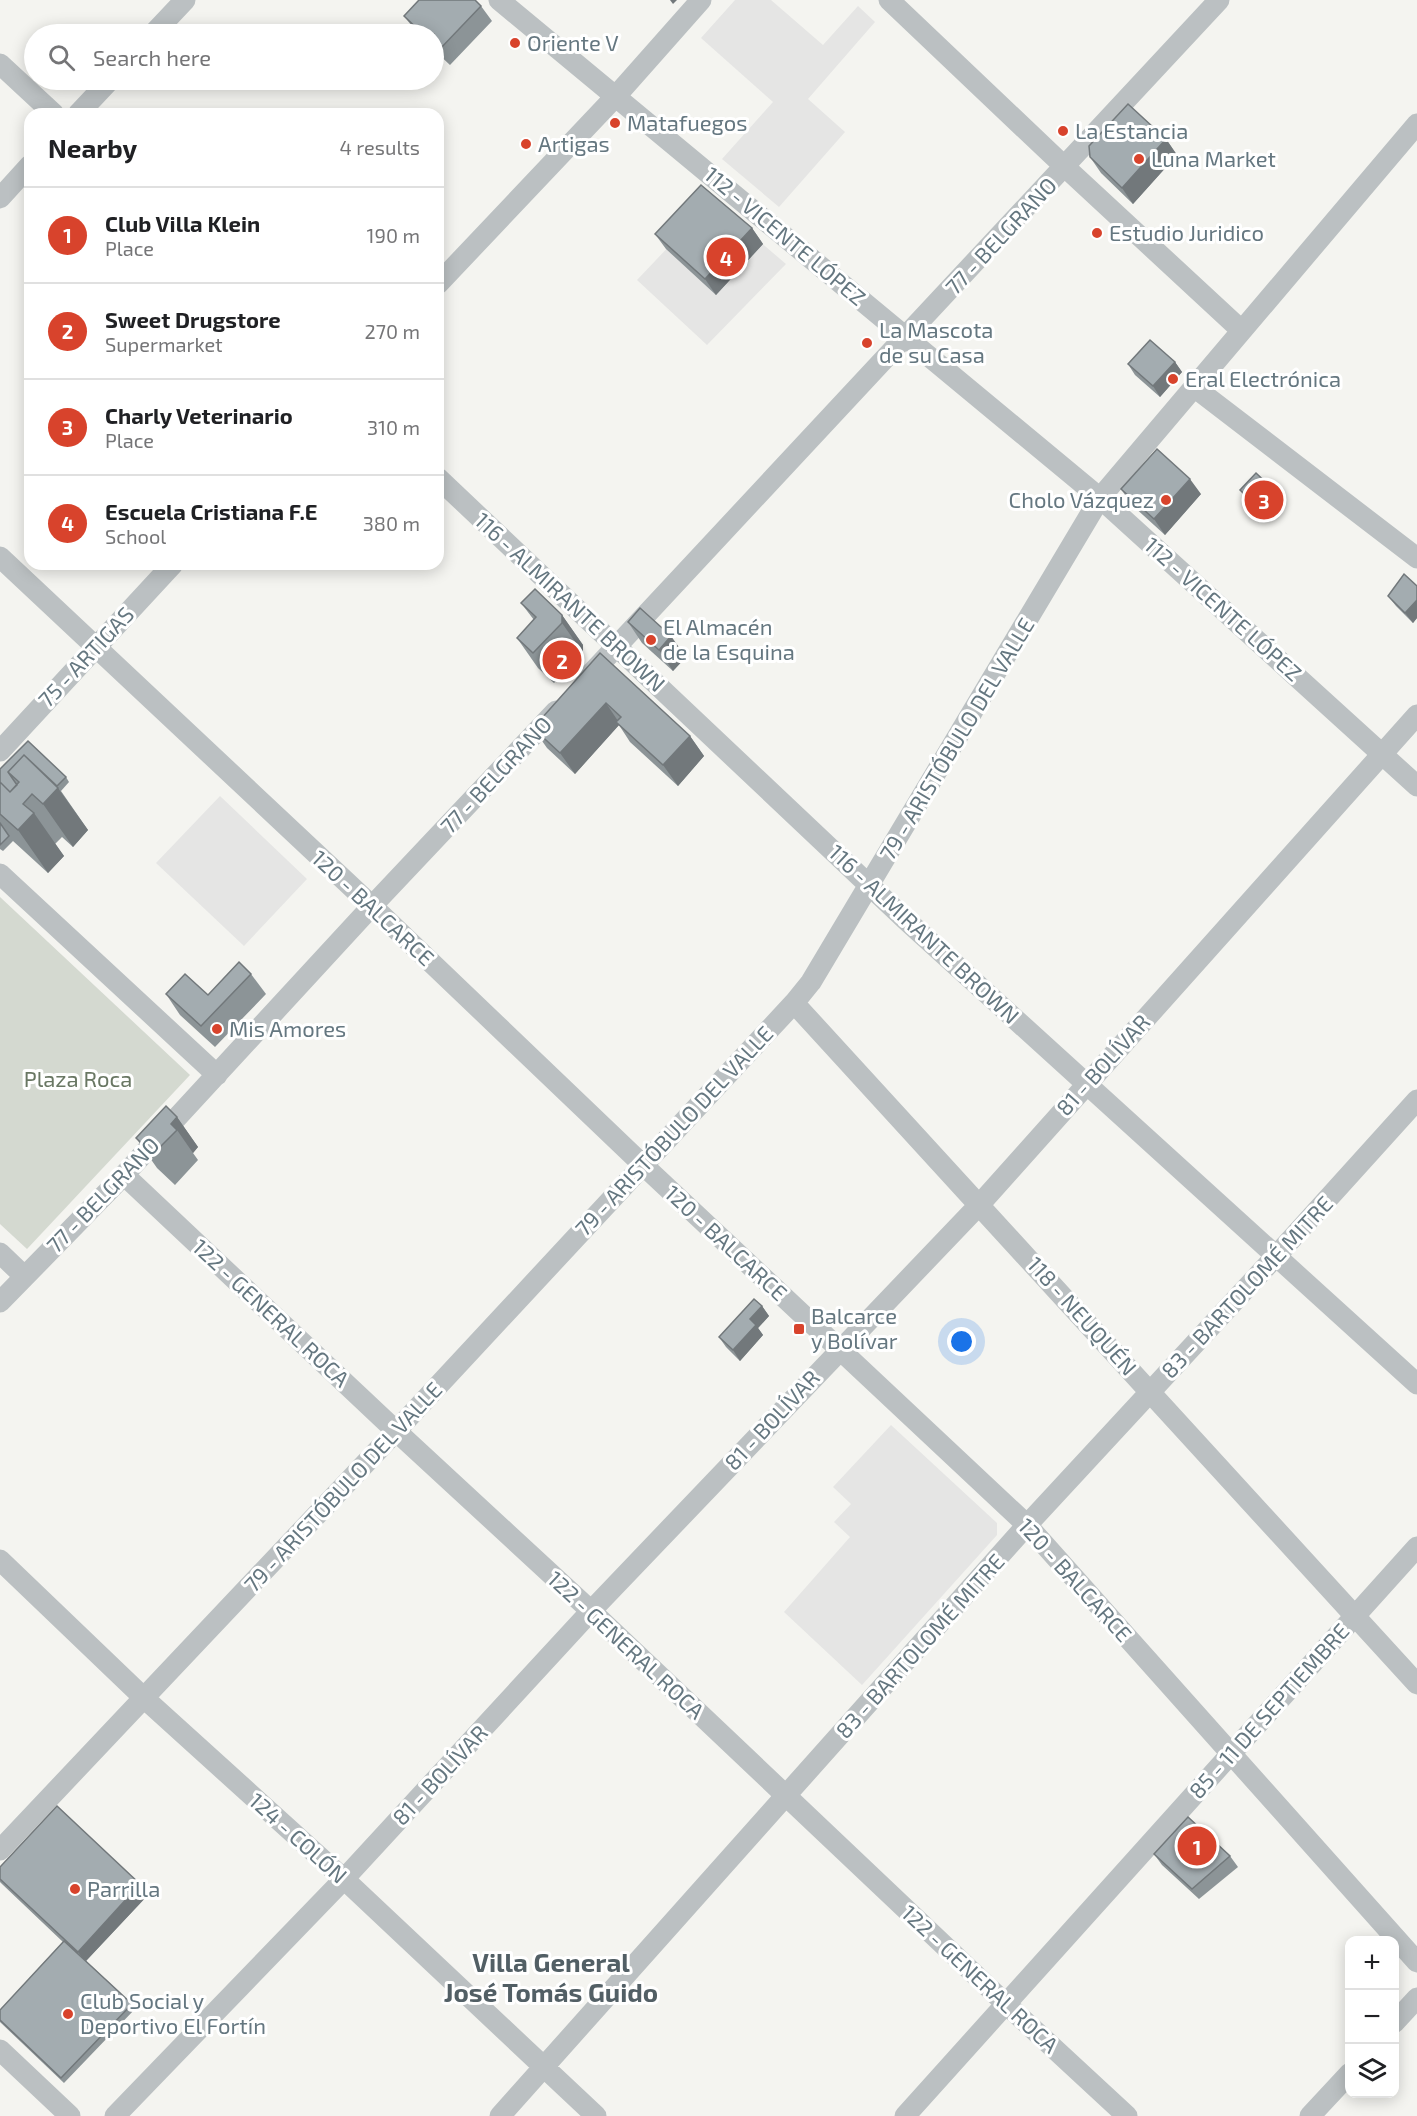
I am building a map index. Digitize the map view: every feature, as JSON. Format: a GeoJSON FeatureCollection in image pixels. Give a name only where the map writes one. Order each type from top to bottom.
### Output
{"type":"FeatureCollection","features":[{"type":"Feature","properties":{"kind":"street"},"geometry":{"type":"LineString","coordinates":[[162,24],[185,0]]}},
{"type":"Feature","properties":{"kind":"street","name":"112 - VICENTE LÓPEZ"},"geometry":{"type":"LineString","coordinates":[[499,0],[1100,498],[1417,786]]}},
{"type":"Feature","properties":{"kind":"street"},"geometry":{"type":"LineString","coordinates":[[444,278],[616,96],[701,0]]}},
{"type":"Feature","properties":{"kind":"street"},"geometry":{"type":"LineString","coordinates":[[889,0],[1241,330]]}},
{"type":"Feature","properties":{"kind":"street","name":"77 - BELGRANO"},"geometry":{"type":"LineString","coordinates":[[0,1302],[124,1175],[372,906],[907,337],[1219,0]]}},
{"type":"Feature","properties":{"kind":"street"},"geometry":{"type":"LineString","coordinates":[[0,64],[24,86]]}},
{"type":"Feature","properties":{"kind":"street"},"geometry":{"type":"LineString","coordinates":[[28,90],[48,108]]}},
{"type":"Feature","properties":{"kind":"street"},"geometry":{"type":"LineString","coordinates":[[84,108],[101,90]]}},
{"type":"Feature","properties":{"kind":"street","name":"79 - ARISTÓBULO DEL VALLE"},"geometry":{"type":"LineString","coordinates":[[0,1850],[396,1431],[795,1003],[812,982],[1100,498],[1417,124]]}},
{"type":"Feature","properties":{"kind":"street"},"geometry":{"type":"LineString","coordinates":[[0,198],[24,172]]}},
{"type":"Feature","properties":{"kind":"street"},"geometry":{"type":"LineString","coordinates":[[1194,387],[1417,558]]}},
{"type":"Feature","properties":{"kind":"street","name":"116 - ALMIRANTE BROWN"},"geometry":{"type":"LineString","coordinates":[[444,484],[906,920],[1417,1384]]}},
{"type":"Feature","properties":{"kind":"street","name":"120 - BALCARCE"},"geometry":{"type":"LineString","coordinates":[[0,557],[1027,1525],[1417,1962]]}},
{"type":"Feature","properties":{"kind":"street","name":"75 - ARTIGAS"},"geometry":{"type":"LineString","coordinates":[[0,751],[167,570]]}},
{"type":"Feature","properties":{"kind":"street","name":"81 - BOLÍVAR"},"geometry":{"type":"LineString","coordinates":[[115,2116],[344,1879],[591,1611],[980,1204],[1417,715]]}},
{"type":"Feature","properties":{"kind":"street"},"geometry":{"type":"LineString","coordinates":[[0,874],[217,1075]]}},
{"type":"Feature","properties":{"kind":"street","name":"118 - NEUQUÉN"},"geometry":{"type":"LineString","coordinates":[[795,1003],[1417,1684]]}},
{"type":"Feature","properties":{"kind":"street","name":"83 - BARTOLOMÉ MITRE"},"geometry":{"type":"LineString","coordinates":[[500,2116],[1027,1525],[1417,1100]]}},
{"type":"Feature","properties":{"kind":"street","name":"122 - GENERAL ROCA"},"geometry":{"type":"LineString","coordinates":[[124,1175],[1127,2116]]}},
{"type":"Feature","properties":{"kind":"street"},"geometry":{"type":"LineString","coordinates":[[0,1253],[24,1276]]}},
{"type":"Feature","properties":{"kind":"street","name":"85 - 11 DE SEPTIEMBRE"},"geometry":{"type":"LineString","coordinates":[[905,2116],[1417,1547]]}},
{"type":"Feature","properties":{"kind":"street","name":"124 - COLÓN"},"geometry":{"type":"LineString","coordinates":[[0,1560],[144,1698],[344,1879],[596,2116]]}},
{"type":"Feature","properties":{"kind":"street"},"geometry":{"type":"LineString","coordinates":[[1399,2018],[1417,1998]]}},
{"type":"Feature","properties":{"kind":"street"},"geometry":{"type":"LineString","coordinates":[[0,2050],[70,2116]]}},
{"type":"Feature","properties":{"kind":"street"},"geometry":{"type":"LineString","coordinates":[[1310,2116],[1345,2078]]}},
{"type":"Feature","properties":{"kind":"shaded area"},"geometry":{"type":"Polygon","coordinates":[[[735,0],[771,0],[823,45],[858,6],[875,22],[808,99],[845,132],[779,207],[722,159],[773,102],[701,38],[735,0]]]}},
{"type":"Feature","properties":{"kind":"shaded area"},"geometry":{"type":"Polygon","coordinates":[[[712,201],[786,264],[707,345],[637,280],[712,201]]]}},
{"type":"Feature","properties":{"kind":"shaded area"},"geometry":{"type":"Polygon","coordinates":[[[220,796],[307,879],[244,946],[156,863],[220,796]]]}},
{"type":"Feature","properties":{"kind":"shaded area"},"geometry":{"type":"Polygon","coordinates":[[[891,1425],[997,1523],[997,1535],[862,1685],[784,1612],[850,1537],[834,1522],[851,1504],[833,1487],[891,1425]]]}},
{"type":"Feature","properties":{"kind":"green space","name":"Plaza Roca"},"geometry":{"type":"Polygon","coordinates":[[[0,897],[190,1075],[27,1249],[0,1224],[0,897]]]}},
{"type":"Feature","properties":{"kind":"building"},"geometry":{"type":"Polygon","coordinates":[[[419,0],[475,0],[481,6],[444,45],[444,24],[412,24],[404,16],[419,0]]]}},
{"type":"Feature","properties":{"kind":"building","name":"Luna Market"},"geometry":{"type":"Polygon","coordinates":[[[1128,104],[1166,139],[1122,188],[1090,157],[1089,146],[1128,104]]]}},
{"type":"Feature","properties":{"kind":"building"},"geometry":{"type":"Polygon","coordinates":[[[701,185],[752,228],[705,279],[655,234],[701,185]]]}},
{"type":"Feature","properties":{"kind":"building"},"geometry":{"type":"Polygon","coordinates":[[[1150,340],[1175,362],[1153,386],[1128,364],[1150,340]]]}},
{"type":"Feature","properties":{"kind":"building"},"geometry":{"type":"Polygon","coordinates":[[[1157,449],[1190,479],[1154,519],[1121,489],[1157,449]]]}},
{"type":"Feature","properties":{"kind":"building"},"geometry":{"type":"Polygon","coordinates":[[[1256,473],[1273,489],[1257,506],[1240,490],[1256,473]]]}},
{"type":"Feature","properties":{"kind":"building"},"geometry":{"type":"Polygon","coordinates":[[[1404,574],[1417,586],[1417,600],[1405,613],[1388,596],[1404,574]]]}},
{"type":"Feature","properties":{"kind":"building"},"geometry":{"type":"Polygon","coordinates":[[[535,589],[562,615],[562,623],[533,653],[517,638],[536,617],[521,603],[535,589]]]}},
{"type":"Feature","properties":{"kind":"building"},"geometry":{"type":"Polygon","coordinates":[[[640,608],[671,636],[659,650],[628,622],[640,608]]]}},
{"type":"Feature","properties":{"kind":"building"},"geometry":{"type":"Polygon","coordinates":[[[600,653],[690,736],[663,765],[616,722],[621,717],[606,703],[560,753],[533,728],[600,653]]]}},
{"type":"Feature","properties":{"kind":"building"},"geometry":{"type":"Polygon","coordinates":[[[28,741],[66,777],[57,786],[24,755],[8,772],[17,785],[10,792],[0,782],[0,769],[28,741]]]}},
{"type":"Feature","properties":{"kind":"building"},"geometry":{"type":"Polygon","coordinates":[[[24,755],[58,788],[43,804],[32,794],[23,804],[34,813],[18,830],[0,814],[0,782],[10,792],[19,782],[8,772],[24,755]]]}},
{"type":"Feature","properties":{"kind":"building"},"geometry":{"type":"Polygon","coordinates":[[[0,823],[9,836],[0,845],[0,823]]]}},
{"type":"Feature","properties":{"kind":"building"},"geometry":{"type":"Polygon","coordinates":[[[239,962],[251,974],[201,1026],[166,994],[185,974],[208,995],[239,962]]]}},
{"type":"Feature","properties":{"kind":"building"},"geometry":{"type":"Polygon","coordinates":[[[166,1106],[177,1117],[171,1124],[177,1130],[153,1154],[136,1138],[166,1106]]]}},
{"type":"Feature","properties":{"kind":"building"},"geometry":{"type":"Polygon","coordinates":[[[754,1299],[762,1306],[750,1319],[756,1325],[733,1350],[719,1337],[754,1299]]]}},
{"type":"Feature","properties":{"kind":"building","name":"Parrilla"},"geometry":{"type":"Polygon","coordinates":[[[57,1806],[140,1884],[78,1952],[0,1879],[0,1867],[57,1806]]]}},
{"type":"Feature","properties":{"kind":"building"},"geometry":{"type":"Polygon","coordinates":[[[1188,1817],[1230,1856],[1192,1889],[1154,1854],[1188,1817]]]}},
{"type":"Feature","properties":{"kind":"building","name":"Club Social y Deportivo El Fortín"},"geometry":{"type":"Polygon","coordinates":[[[64,1941],[132,2004],[61,2078],[0,2020],[0,2010],[64,1941]]]}},
{"type":"Feature","properties":{"kind":"place","name":"Oriente V"},"geometry":{"type":"Point","coordinates":[515,43]}},
{"type":"Feature","properties":{"kind":"place","name":"Matafuegos"},"geometry":{"type":"Point","coordinates":[615,123]}},
{"type":"Feature","properties":{"kind":"place","name":"La Estancia"},"geometry":{"type":"Point","coordinates":[1063,131]}},
{"type":"Feature","properties":{"kind":"place","name":"Artigas"},"geometry":{"type":"Point","coordinates":[526,144]}},
{"type":"Feature","properties":{"kind":"place","name":"Luna Market"},"geometry":{"type":"Point","coordinates":[1139,159]}},
{"type":"Feature","properties":{"kind":"place","name":"Estudio Juridico"},"geometry":{"type":"Point","coordinates":[1097,233]}},
{"type":"Feature","properties":{"kind":"place","name":"Escuela Cristiana F.E"},"geometry":{"type":"Point","coordinates":[726,257]}},
{"type":"Feature","properties":{"kind":"place","name":"La Mascota de su Casa"},"geometry":{"type":"Point","coordinates":[867,343]}},
{"type":"Feature","properties":{"kind":"place","name":"Eral Electrónica"},"geometry":{"type":"Point","coordinates":[1173,379]}},
{"type":"Feature","properties":{"kind":"place","name":"Cholo Vázquez"},"geometry":{"type":"Point","coordinates":[1166,500]}},
{"type":"Feature","properties":{"kind":"place","name":"Charly Veterinario"},"geometry":{"type":"Point","coordinates":[1264,500]}},
{"type":"Feature","properties":{"kind":"place","name":"El Almacén de la Esquina"},"geometry":{"type":"Point","coordinates":[651,640]}},
{"type":"Feature","properties":{"kind":"place","name":"Sweet Drugstore"},"geometry":{"type":"Point","coordinates":[562,660]}},
{"type":"Feature","properties":{"kind":"place","name":"Mis Amores"},"geometry":{"type":"Point","coordinates":[217,1029]}},
{"type":"Feature","properties":{"kind":"place","name":"Balcarce y Bolívar"},"geometry":{"type":"Point","coordinates":[799,1329]}},
{"type":"Feature","properties":{"kind":"place","name":"Club Villa Klein"},"geometry":{"type":"Point","coordinates":[1197,1846]}},
{"type":"Feature","properties":{"kind":"place","name":"Parrilla"},"geometry":{"type":"Point","coordinates":[75,1889]}},
{"type":"Feature","properties":{"kind":"place","name":"Club Social y Deportivo El Fortín"},"geometry":{"type":"Point","coordinates":[68,2014]}},
{"type":"Feature","properties":{"kind":"district","name":"Villa General José Tomás Guido"},"geometry":{"type":"Point","coordinates":[551,1978]}}]}
